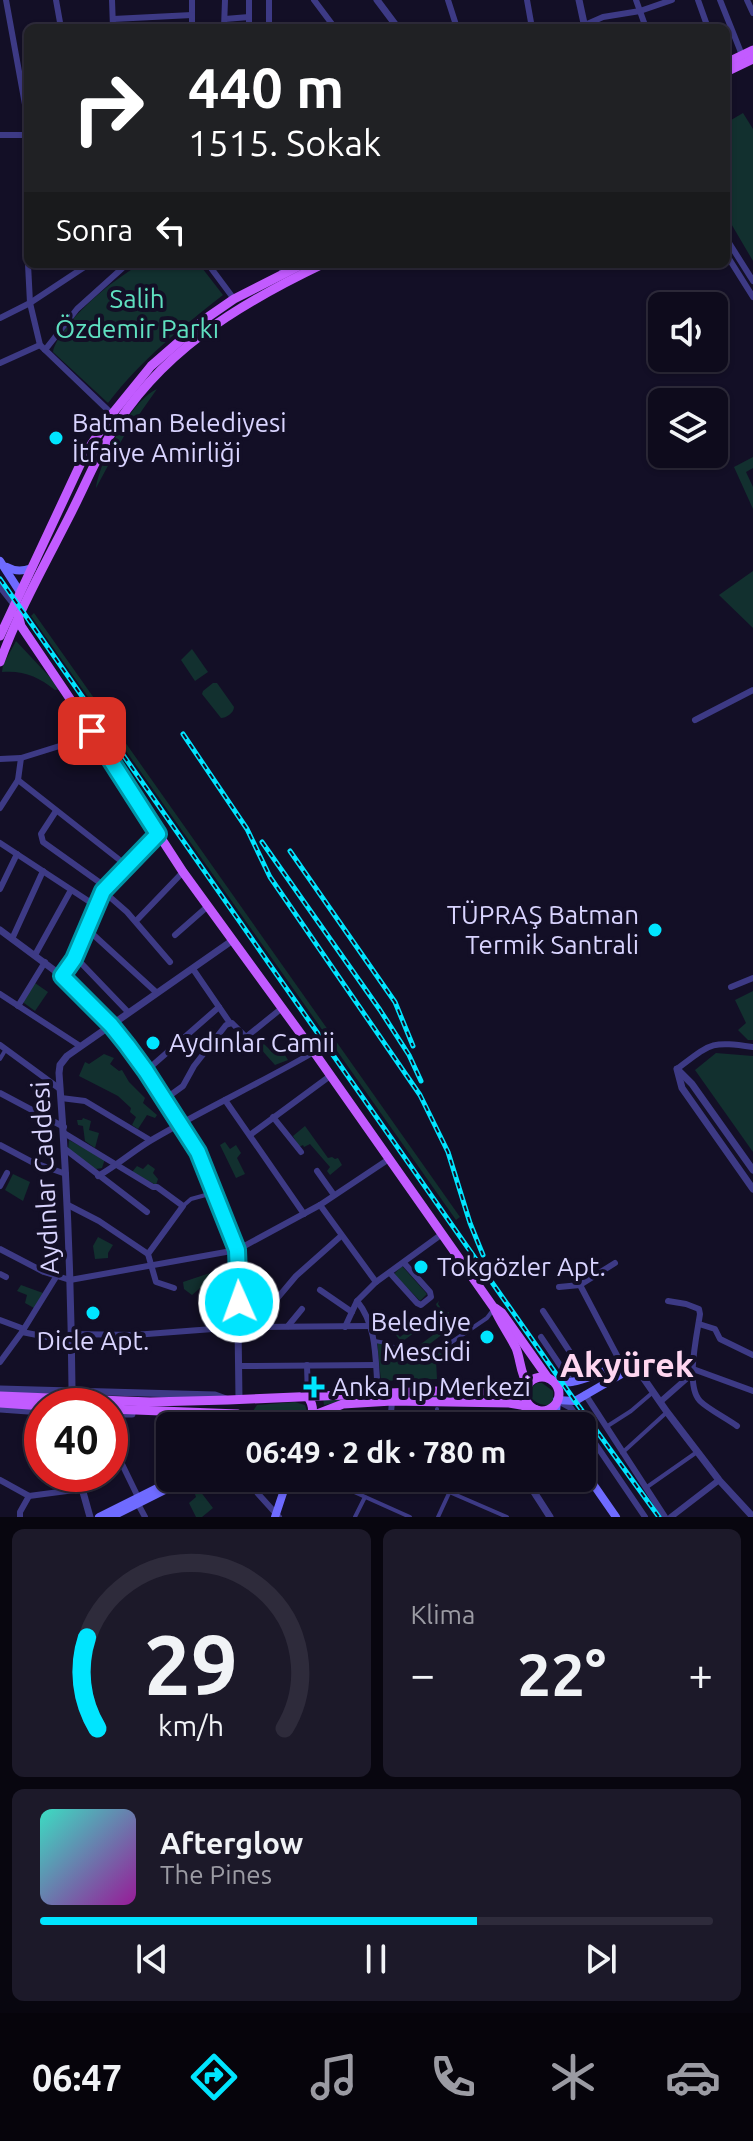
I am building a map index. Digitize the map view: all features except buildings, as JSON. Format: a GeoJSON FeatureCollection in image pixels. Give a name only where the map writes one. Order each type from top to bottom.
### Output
{"type":"FeatureCollection","features":[{"type":"Feature","properties":{"kind":"main road"},"geometry":{"type":"LineString","coordinates":[[730,61],[753,50]]}},
{"type":"Feature","properties":{"kind":"main road"},"geometry":{"type":"LineString","coordinates":[[730,70],[753,59]]}},
{"type":"Feature","properties":{"kind":"main road"},"geometry":{"type":"LineString","coordinates":[[0,662],[3,637],[14,605],[86,452],[112,414],[159,359],[205,319],[281,268]]}},
{"type":"Feature","properties":{"kind":"main road"},"geometry":{"type":"LineString","coordinates":[[3,637],[18,615],[108,439],[155,374],[176,354],[246,303],[315,268]]}},
{"type":"Feature","properties":{"kind":"main road"},"geometry":{"type":"LineString","coordinates":[[72,481],[83,489]]}},
{"type":"Feature","properties":{"kind":"main road"},"geometry":{"type":"LineString","coordinates":[[2,563],[16,571],[32,568]]}},
{"type":"Feature","properties":{"kind":"main road"},"geometry":{"type":"LineString","coordinates":[[2,563],[20,592]]}},
{"type":"Feature","properties":{"kind":"main road"},"geometry":{"type":"LineString","coordinates":[[18,615],[21,626],[183,872],[494,1308],[515,1348],[528,1385],[526,1400],[540,1412]]}},
{"type":"Feature","properties":{"kind":"main road"},"geometry":{"type":"LineString","coordinates":[[3,637],[19,636],[32,643]]}},
{"type":"Feature","properties":{"kind":"main road"},"geometry":{"type":"LineString","coordinates":[[494,1308],[502,1313],[558,1390],[556,1412]]}},
{"type":"Feature","properties":{"kind":"main road"},"geometry":{"type":"LineString","coordinates":[[519,1360],[530,1368],[534,1363],[532,1356]]}},
{"type":"Feature","properties":{"kind":"main road"},"geometry":{"type":"LineString","coordinates":[[504,1391],[516,1382],[519,1360]]}},
{"type":"Feature","properties":{"kind":"main road"},"geometry":{"type":"LineString","coordinates":[[128,1401],[504,1391],[528,1385],[539,1377],[572,1383],[626,1368]]}},
{"type":"Feature","properties":{"kind":"main road"},"geometry":{"type":"LineString","coordinates":[[322,1412],[343,1404],[392,1401],[502,1403],[547,1410],[557,1400],[575,1401],[626,1368]]}},
{"type":"Feature","properties":{"kind":"main road"},"geometry":{"type":"LineString","coordinates":[[502,1403],[512,1397],[504,1391]]}},
{"type":"Feature","properties":{"kind":"main road"},"geometry":{"type":"LineString","coordinates":[[0,1396],[24,1397]]}},
{"type":"Feature","properties":{"kind":"main road"},"geometry":{"type":"LineString","coordinates":[[308,1397],[316,1412]]}},
{"type":"Feature","properties":{"kind":"main road"},"geometry":{"type":"LineString","coordinates":[[249,1412],[255,1399]]}},
{"type":"Feature","properties":{"kind":"main road"},"geometry":{"type":"LineString","coordinates":[[0,1406],[24,1406]]}},
{"type":"Feature","properties":{"kind":"main road"},"geometry":{"type":"LineString","coordinates":[[128,1411],[219,1412]]}},
{"type":"Feature","properties":{"kind":"main road"},"geometry":{"type":"LineString","coordinates":[[596,1488],[616,1517]]}},
{"type":"Feature","properties":{"kind":"main road"},"geometry":{"type":"LineString","coordinates":[[111,1517],[156,1490]]}},
{"type":"Feature","properties":{"kind":"main road"},"geometry":{"type":"LineString","coordinates":[[99,1517],[157,1492]]}},
{"type":"Feature","properties":{"kind":"main road"},"geometry":{"type":"LineString","coordinates":[[276,1516],[284,1492]]}},
{"type":"Feature","properties":{"kind":"street"},"geometry":{"type":"LineString","coordinates":[[6,0],[24,99]]}},
{"type":"Feature","properties":{"kind":"street"},"geometry":{"type":"LineString","coordinates":[[56,0],[60,24]]}},
{"type":"Feature","properties":{"kind":"street"},"geometry":{"type":"LineString","coordinates":[[112,0],[113,24]]}},
{"type":"Feature","properties":{"kind":"street"},"geometry":{"type":"LineString","coordinates":[[192,0],[192,24]]}},
{"type":"Feature","properties":{"kind":"street"},"geometry":{"type":"LineString","coordinates":[[224,24],[225,0]]}},
{"type":"Feature","properties":{"kind":"street"},"geometry":{"type":"LineString","coordinates":[[249,0],[249,24]]}},
{"type":"Feature","properties":{"kind":"street"},"geometry":{"type":"LineString","coordinates":[[269,0],[269,24]]}},
{"type":"Feature","properties":{"kind":"street"},"geometry":{"type":"LineString","coordinates":[[314,0],[332,24]]}},
{"type":"Feature","properties":{"kind":"street"},"geometry":{"type":"LineString","coordinates":[[377,0],[395,24]]}},
{"type":"Feature","properties":{"kind":"street"},"geometry":{"type":"LineString","coordinates":[[448,0],[456,24]]}},
{"type":"Feature","properties":{"kind":"street"},"geometry":{"type":"LineString","coordinates":[[527,0],[531,24]]}},
{"type":"Feature","properties":{"kind":"street"},"geometry":{"type":"LineString","coordinates":[[579,0],[583,24]]}},
{"type":"Feature","properties":{"kind":"street"},"geometry":{"type":"LineString","coordinates":[[636,0],[645,24]]}},
{"type":"Feature","properties":{"kind":"street"},"geometry":{"type":"LineString","coordinates":[[589,24],[603,17],[640,11],[672,0]]}},
{"type":"Feature","properties":{"kind":"street"},"geometry":{"type":"LineString","coordinates":[[698,0],[707,24]]}},
{"type":"Feature","properties":{"kind":"street"},"geometry":{"type":"LineString","coordinates":[[720,0],[730,24]]}},
{"type":"Feature","properties":{"kind":"street"},"geometry":{"type":"LineString","coordinates":[[747,0],[753,13]]}},
{"type":"Feature","properties":{"kind":"street"},"geometry":{"type":"LineString","coordinates":[[0,13],[8,12]]}},
{"type":"Feature","properties":{"kind":"street"},"geometry":{"type":"LineString","coordinates":[[113,19],[192,15]]}},
{"type":"Feature","properties":{"kind":"street"},"geometry":{"type":"LineString","coordinates":[[225,19],[249,17]]}},
{"type":"Feature","properties":{"kind":"street"},"geometry":{"type":"LineString","coordinates":[[730,25],[742,55]]}},
{"type":"Feature","properties":{"kind":"street"},"geometry":{"type":"LineString","coordinates":[[0,135],[24,135]]}},
{"type":"Feature","properties":{"kind":"street"},"geometry":{"type":"LineString","coordinates":[[730,244],[753,281]]}},
{"type":"Feature","properties":{"kind":"street"},"geometry":{"type":"LineString","coordinates":[[730,260],[753,297]]}},
{"type":"Feature","properties":{"kind":"street"},"geometry":{"type":"LineString","coordinates":[[28,268],[30,303],[42,348],[112,414]]}},
{"type":"Feature","properties":{"kind":"street"},"geometry":{"type":"LineString","coordinates":[[0,318],[30,303],[81,268]]}},
{"type":"Feature","properties":{"kind":"street"},"geometry":{"type":"LineString","coordinates":[[0,363],[42,348],[77,309],[123,268]]}},
{"type":"Feature","properties":{"kind":"street"},"geometry":{"type":"LineString","coordinates":[[211,268],[234,299]]}},
{"type":"Feature","properties":{"kind":"street"},"geometry":{"type":"LineString","coordinates":[[0,587],[14,605]]}},
{"type":"Feature","properties":{"kind":"street"},"geometry":{"type":"LineString","coordinates":[[695,720],[753,690]]}},
{"type":"Feature","properties":{"kind":"street"},"geometry":{"type":"LineString","coordinates":[[61,745],[76,729],[74,706]]}},
{"type":"Feature","properties":{"kind":"street"},"geometry":{"type":"LineString","coordinates":[[82,739],[83,730],[92,731]]}},
{"type":"Feature","properties":{"kind":"street"},"geometry":{"type":"LineString","coordinates":[[0,759],[21,758],[82,739]]}},
{"type":"Feature","properties":{"kind":"street"},"geometry":{"type":"LineString","coordinates":[[82,739],[120,775]]}},
{"type":"Feature","properties":{"kind":"street"},"geometry":{"type":"LineString","coordinates":[[0,808],[18,780],[21,758]]}},
{"type":"Feature","properties":{"kind":"street"},"geometry":{"type":"LineString","coordinates":[[18,780],[126,865]]}},
{"type":"Feature","properties":{"kind":"street"},"geometry":{"type":"LineString","coordinates":[[56,811],[41,834],[43,842],[104,889],[183,976]]}},
{"type":"Feature","properties":{"kind":"street"},"geometry":{"type":"LineString","coordinates":[[62,976],[74,959],[104,889],[158,834]]}},
{"type":"Feature","properties":{"kind":"street"},"geometry":{"type":"LineString","coordinates":[[0,843],[96,906]]}},
{"type":"Feature","properties":{"kind":"street"},"geometry":{"type":"LineString","coordinates":[[0,889],[17,854]]}},
{"type":"Feature","properties":{"kind":"street"},"geometry":{"type":"LineString","coordinates":[[12,939],[43,871]]}},
{"type":"Feature","properties":{"kind":"street"},"geometry":{"type":"LineString","coordinates":[[136,921],[183,872]]}},
{"type":"Feature","properties":{"kind":"street"},"geometry":{"type":"LineString","coordinates":[[35,955],[71,890]]}},
{"type":"Feature","properties":{"kind":"street"},"geometry":{"type":"LineString","coordinates":[[175,935],[208,906]]}},
{"type":"Feature","properties":{"kind":"street"},"geometry":{"type":"LineString","coordinates":[[86,928],[157,993]]}},
{"type":"Feature","properties":{"kind":"street"},"geometry":{"type":"LineString","coordinates":[[0,930],[62,976],[111,1025],[146,1071],[198,1152],[237,1250],[239,1396]]}},
{"type":"Feature","properties":{"kind":"street","name":"Aydınlar Caddesi"},"geometry":{"type":"LineString","coordinates":[[71,1388],[68,1205],[60,1065],[80,1046],[233,940]]}},
{"type":"Feature","properties":{"kind":"street"},"geometry":{"type":"LineString","coordinates":[[74,959],[128,1012]]}},
{"type":"Feature","properties":{"kind":"street"},"geometry":{"type":"LineString","coordinates":[[18,1006],[45,962]]}},
{"type":"Feature","properties":{"kind":"street"},"geometry":{"type":"LineString","coordinates":[[193,969],[230,1023],[246,1037],[282,1008]]}},
{"type":"Feature","properties":{"kind":"street"},"geometry":{"type":"LineString","coordinates":[[731,987],[753,978]]}},
{"type":"Feature","properties":{"kind":"street"},"geometry":{"type":"LineString","coordinates":[[0,994],[80,1046]]}},
{"type":"Feature","properties":{"kind":"street"},"geometry":{"type":"LineString","coordinates":[[146,1071],[219,1007]]}},
{"type":"Feature","properties":{"kind":"street"},"geometry":{"type":"LineString","coordinates":[[165,1099],[183,1086],[194,1066],[230,1023]]}},
{"type":"Feature","properties":{"kind":"street"},"geometry":{"type":"LineString","coordinates":[[677,1069],[706,1047],[715,1044],[753,1047]]}},
{"type":"Feature","properties":{"kind":"street"},"geometry":{"type":"LineString","coordinates":[[0,1059],[3,1047],[60,1093],[95,1105],[150,1140]]}},
{"type":"Feature","properties":{"kind":"street"},"geometry":{"type":"LineString","coordinates":[[98,1176],[150,1140],[314,1052]]}},
{"type":"Feature","properties":{"kind":"street"},"geometry":{"type":"LineString","coordinates":[[677,1069],[692,1084],[753,1170]]}},
{"type":"Feature","properties":{"kind":"street"},"geometry":{"type":"LineString","coordinates":[[677,1069],[682,1088],[753,1189]]}},
{"type":"Feature","properties":{"kind":"street"},"geometry":{"type":"LineString","coordinates":[[250,1135],[330,1076]]}},
{"type":"Feature","properties":{"kind":"street"},"geometry":{"type":"LineString","coordinates":[[0,1093],[64,1130],[116,1166],[157,1187],[183,1206]]}},
{"type":"Feature","properties":{"kind":"street"},"geometry":{"type":"LineString","coordinates":[[225,1100],[304,1214]]}},
{"type":"Feature","properties":{"kind":"street"},"geometry":{"type":"LineString","coordinates":[[273,1117],[301,1152]]}},
{"type":"Feature","properties":{"kind":"street"},"geometry":{"type":"LineString","coordinates":[[0,1145],[32,1162],[66,1174]]}},
{"type":"Feature","properties":{"kind":"street"},"geometry":{"type":"LineString","coordinates":[[65,1149],[147,1212]]}},
{"type":"Feature","properties":{"kind":"street"},"geometry":{"type":"LineString","coordinates":[[0,1249],[56,1277],[70,1280],[237,1250],[320,1205],[389,1159]]}},
{"type":"Feature","properties":{"kind":"street"},"geometry":{"type":"LineString","coordinates":[[317,1171],[334,1195]]}},
{"type":"Feature","properties":{"kind":"street"},"geometry":{"type":"LineString","coordinates":[[0,1186],[7,1173]]}},
{"type":"Feature","properties":{"kind":"street"},"geometry":{"type":"LineString","coordinates":[[148,1254],[183,1206],[191,1199],[216,1192]]}},
{"type":"Feature","properties":{"kind":"street"},"geometry":{"type":"LineString","coordinates":[[68,1205],[99,1221],[148,1254],[156,1282],[174,1288]]}},
{"type":"Feature","properties":{"kind":"street"},"geometry":{"type":"LineString","coordinates":[[320,1205],[376,1282]]}},
{"type":"Feature","properties":{"kind":"street"},"geometry":{"type":"LineString","coordinates":[[345,1327],[357,1301],[376,1282],[442,1234]]}},
{"type":"Feature","properties":{"kind":"street"},"geometry":{"type":"LineString","coordinates":[[253,1327],[287,1285],[341,1236]]}},
{"type":"Feature","properties":{"kind":"street"},"geometry":{"type":"LineString","coordinates":[[390,1273],[417,1303],[421,1305],[427,1301],[431,1297],[430,1292],[404,1263]]}},
{"type":"Feature","properties":{"kind":"street"},"geometry":{"type":"LineString","coordinates":[[559,1287],[580,1285],[615,1263]]}},
{"type":"Feature","properties":{"kind":"street"},"geometry":{"type":"LineString","coordinates":[[0,1361],[23,1331],[56,1277]]}},
{"type":"Feature","properties":{"kind":"street"},"geometry":{"type":"LineString","coordinates":[[580,1285],[626,1368],[642,1376],[719,1480],[753,1517]]}},
{"type":"Feature","properties":{"kind":"street"},"geometry":{"type":"LineString","coordinates":[[320,1290],[352,1312]]}},
{"type":"Feature","properties":{"kind":"street"},"geometry":{"type":"LineString","coordinates":[[357,1301],[371,1326],[378,1393]]}},
{"type":"Feature","properties":{"kind":"street"},"geometry":{"type":"LineString","coordinates":[[668,1301],[699,1309],[692,1385],[698,1398],[737,1426]]}},
{"type":"Feature","properties":{"kind":"street"},"geometry":{"type":"LineString","coordinates":[[212,1305],[239,1302]]}},
{"type":"Feature","properties":{"kind":"street"},"geometry":{"type":"LineString","coordinates":[[373,1340],[393,1345],[412,1358],[426,1357],[487,1318],[494,1308]]}},
{"type":"Feature","properties":{"kind":"street"},"geometry":{"type":"LineString","coordinates":[[288,1326],[302,1309]]}},
{"type":"Feature","properties":{"kind":"street"},"geometry":{"type":"LineString","coordinates":[[543,1311],[587,1378]]}},
{"type":"Feature","properties":{"kind":"street"},"geometry":{"type":"LineString","coordinates":[[0,1320],[23,1331],[72,1338],[239,1327],[371,1326]]}},
{"type":"Feature","properties":{"kind":"street"},"geometry":{"type":"LineString","coordinates":[[699,1324],[715,1329],[720,1339],[753,1355]]}},
{"type":"Feature","properties":{"kind":"street"},"geometry":{"type":"LineString","coordinates":[[541,1337],[572,1383]]}},
{"type":"Feature","properties":{"kind":"street"},"geometry":{"type":"LineString","coordinates":[[307,1365],[308,1397]]}},
{"type":"Feature","properties":{"kind":"street"},"geometry":{"type":"LineString","coordinates":[[239,1366],[376,1365]]}},
{"type":"Feature","properties":{"kind":"street"},"geometry":{"type":"LineString","coordinates":[[693,1371],[753,1391]]}},
{"type":"Feature","properties":{"kind":"street"},"geometry":{"type":"LineString","coordinates":[[660,1402],[693,1371]]}},
{"type":"Feature","properties":{"kind":"street"},"geometry":{"type":"LineString","coordinates":[[0,1389],[24,1392]]}},
{"type":"Feature","properties":{"kind":"street"},"geometry":{"type":"LineString","coordinates":[[606,1427],[631,1411],[652,1392]]}},
{"type":"Feature","properties":{"kind":"street"},"geometry":{"type":"LineString","coordinates":[[585,1394],[668,1517],[719,1480]]}},
{"type":"Feature","properties":{"kind":"street"},"geometry":{"type":"LineString","coordinates":[[557,1400],[571,1408],[645,1517]]}},
{"type":"Feature","properties":{"kind":"street"},"geometry":{"type":"LineString","coordinates":[[391,1412],[392,1401]]}},
{"type":"Feature","properties":{"kind":"street"},"geometry":{"type":"LineString","coordinates":[[0,1406],[24,1409]]}},
{"type":"Feature","properties":{"kind":"street"},"geometry":{"type":"LineString","coordinates":[[622,1453],[667,1412]]}},
{"type":"Feature","properties":{"kind":"street"},"geometry":{"type":"LineString","coordinates":[[646,1488],[697,1452]]}},
{"type":"Feature","properties":{"kind":"street"},"geometry":{"type":"LineString","coordinates":[[128,1478],[145,1517]]}},
{"type":"Feature","properties":{"kind":"street"},"geometry":{"type":"LineString","coordinates":[[0,1480],[29,1496],[59,1492]]}},
{"type":"Feature","properties":{"kind":"street"},"geometry":{"type":"LineString","coordinates":[[83,1492],[90,1517]]}},
{"type":"Feature","properties":{"kind":"street"},"geometry":{"type":"LineString","coordinates":[[256,1492],[276,1516]]}},
{"type":"Feature","properties":{"kind":"street"},"geometry":{"type":"LineString","coordinates":[[355,1492],[399,1515],[410,1517]]}},
{"type":"Feature","properties":{"kind":"street"},"geometry":{"type":"LineString","coordinates":[[438,1517],[450,1492]]}},
{"type":"Feature","properties":{"kind":"street"},"geometry":{"type":"LineString","coordinates":[[452,1492],[507,1517]]}},
{"type":"Feature","properties":{"kind":"street"},"geometry":{"type":"LineString","coordinates":[[534,1492],[550,1517]]}},
{"type":"Feature","properties":{"kind":"street"},"geometry":{"type":"LineString","coordinates":[[20,1517],[29,1496]]}},
{"type":"Feature","properties":{"kind":"street"},"geometry":{"type":"LineString","coordinates":[[355,1517],[365,1497]]}},
{"type":"Feature","properties":{"kind":"green space"},"geometry":{"type":"Polygon","coordinates":[[[743,113],[753,129],[753,261],[730,222],[730,121],[743,113]]]}},
{"type":"Feature","properties":{"kind":"green space","name":"Salih Özdemir Parkı"},"geometry":{"type":"Polygon","coordinates":[[[202,268],[223,295],[148,358],[108,403],[53,352],[57,341],[77,315],[131,270],[202,268]]]}},
{"type":"Feature","properties":{"kind":"green space"},"geometry":{"type":"Polygon","coordinates":[[[157,389],[124,436],[96,488],[118,432],[137,406],[157,389]]]}},
{"type":"Feature","properties":{"kind":"green space"},"geometry":{"type":"Polygon","coordinates":[[[753,457],[753,468],[746,472],[753,487],[753,509],[734,467],[753,457]]]}},
{"type":"Feature","properties":{"kind":"green space"},"geometry":{"type":"Polygon","coordinates":[[[753,571],[753,628],[719,595],[753,571]]]}},
{"type":"Feature","properties":{"kind":"green space"},"geometry":{"type":"Polygon","coordinates":[[[34,613],[460,1217],[456,1220],[31,616],[34,613]]]}},
{"type":"Feature","properties":{"kind":"green space"},"geometry":{"type":"Polygon","coordinates":[[[16,641],[61,689],[55,690],[24,673],[2,672],[16,641]]]}},
{"type":"Feature","properties":{"kind":"green space"},"geometry":{"type":"Polygon","coordinates":[[[192,649],[208,672],[195,681],[181,660],[192,649]]]}},
{"type":"Feature","properties":{"kind":"green space"},"geometry":{"type":"Polygon","coordinates":[[[217,683],[234,707],[225,717],[221,718],[202,694],[217,683]]]}},
{"type":"Feature","properties":{"kind":"green space"},"geometry":{"type":"Polygon","coordinates":[[[35,983],[48,992],[35,1011],[24,1000],[35,983]]]}},
{"type":"Feature","properties":{"kind":"green space"},"geometry":{"type":"Polygon","coordinates":[[[753,991],[753,1040],[748,1040],[738,1030],[746,1023],[735,1000],[753,991]]]}},
{"type":"Feature","properties":{"kind":"green space"},"geometry":{"type":"Polygon","coordinates":[[[264,1044],[272,1052],[280,1047],[288,1060],[275,1065],[259,1047],[264,1044]]]}},
{"type":"Feature","properties":{"kind":"green space"},"geometry":{"type":"Polygon","coordinates":[[[716,1053],[753,1056],[753,1152],[695,1070],[716,1053]]]}},
{"type":"Feature","properties":{"kind":"green space"},"geometry":{"type":"Polygon","coordinates":[[[104,1054],[114,1058],[110,1064],[122,1070],[145,1098],[143,1103],[157,1115],[155,1118],[147,1115],[138,1129],[132,1125],[136,1117],[130,1112],[131,1108],[118,1096],[79,1076],[85,1062],[89,1064],[104,1054]]]}},
{"type":"Feature","properties":{"kind":"green space"},"geometry":{"type":"Polygon","coordinates":[[[83,1118],[91,1121],[89,1130],[99,1133],[95,1148],[85,1141],[83,1126],[78,1125],[77,1120],[83,1118]]]}},
{"type":"Feature","properties":{"kind":"green space"},"geometry":{"type":"Polygon","coordinates":[[[305,1126],[328,1158],[338,1158],[342,1165],[330,1175],[327,1171],[330,1167],[310,1144],[299,1147],[293,1136],[305,1126]]]}},
{"type":"Feature","properties":{"kind":"green space"},"geometry":{"type":"Polygon","coordinates":[[[69,1140],[105,1159],[102,1168],[96,1169],[68,1151],[69,1140]]]}},
{"type":"Feature","properties":{"kind":"green space"},"geometry":{"type":"Polygon","coordinates":[[[225,1142],[230,1149],[236,1145],[241,1153],[237,1158],[245,1174],[236,1178],[220,1145],[225,1142]]]}},
{"type":"Feature","properties":{"kind":"green space"},"geometry":{"type":"Polygon","coordinates":[[[148,1164],[155,1169],[156,1185],[132,1172],[137,1166],[143,1169],[148,1164]]]}},
{"type":"Feature","properties":{"kind":"green space"},"geometry":{"type":"Polygon","coordinates":[[[13,1174],[30,1182],[23,1201],[5,1190],[13,1174]]]}},
{"type":"Feature","properties":{"kind":"green space"},"geometry":{"type":"Polygon","coordinates":[[[98,1237],[113,1245],[108,1258],[95,1259],[93,1246],[98,1237]]]}},
{"type":"Feature","properties":{"kind":"green space"},"geometry":{"type":"Polygon","coordinates":[[[402,1266],[427,1294],[420,1301],[394,1274],[402,1266]]]}},
{"type":"Feature","properties":{"kind":"green space"},"geometry":{"type":"Polygon","coordinates":[[[216,1271],[222,1278],[217,1285],[208,1287],[208,1292],[200,1288],[192,1295],[184,1289],[183,1282],[216,1271]]]}},
{"type":"Feature","properties":{"kind":"green space"},"geometry":{"type":"Polygon","coordinates":[[[21,1285],[43,1293],[34,1308],[25,1303],[27,1295],[17,1291],[21,1285]]]}},
{"type":"Feature","properties":{"kind":"green space"},"geometry":{"type":"Polygon","coordinates":[[[439,1301],[445,1314],[449,1314],[445,1316],[441,1313],[403,1341],[404,1346],[396,1333],[400,1337],[438,1309],[436,1304],[439,1301]]]}},
{"type":"Feature","properties":{"kind":"green space"},"geometry":{"type":"Polygon","coordinates":[[[451,1315],[450,1319],[457,1329],[461,1327],[457,1331],[452,1327],[427,1346],[430,1350],[416,1352],[409,1350],[409,1346],[413,1350],[449,1323],[448,1318],[451,1315]]]}},
{"type":"Feature","properties":{"kind":"green space"},"geometry":{"type":"Polygon","coordinates":[[[377,1341],[416,1359],[442,1352],[442,1360],[436,1360],[437,1379],[381,1381],[377,1341]]]}},
{"type":"Feature","properties":{"kind":"green space"},"geometry":{"type":"Polygon","coordinates":[[[537,1383],[553,1391],[550,1405],[536,1402],[530,1395],[537,1383]]]}},
{"type":"Feature","properties":{"kind":"green space"},"geometry":{"type":"Polygon","coordinates":[[[506,1394],[506,1400],[344,1401],[324,1405],[323,1398],[506,1394]]]}},
{"type":"Feature","properties":{"kind":"green space"},"geometry":{"type":"Polygon","coordinates":[[[295,1402],[305,1405],[307,1411],[253,1412],[257,1405],[295,1402]]]}},
{"type":"Feature","properties":{"kind":"green space"},"geometry":{"type":"Polygon","coordinates":[[[201,1492],[213,1508],[202,1517],[196,1517],[189,1503],[196,1497],[195,1494],[201,1492]]]}},
{"type":"Feature","properties":{"kind":"railway"},"geometry":{"type":"LineString","coordinates":[[0,579],[659,1517]]}},
{"type":"Feature","properties":{"kind":"railway"},"geometry":{"type":"LineString","coordinates":[[183,734],[247,829],[270,877],[420,1095],[448,1152],[483,1255]]}},
{"type":"Feature","properties":{"kind":"railway"},"geometry":{"type":"LineString","coordinates":[[262,842],[380,1010],[409,1055],[421,1081]]}},
{"type":"Feature","properties":{"kind":"railway"},"geometry":{"type":"LineString","coordinates":[[290,851],[395,1002],[413,1046]]}},
{"type":"Feature","properties":{"kind":"place","name":"Batman Belediyesi İtfaiye Amirliği"},"geometry":{"type":"Point","coordinates":[56,438]}},
{"type":"Feature","properties":{"kind":"place","name":"TÜPRAŞ Batman Termik Santrali"},"geometry":{"type":"Point","coordinates":[655,930]}},
{"type":"Feature","properties":{"kind":"place","name":"Aydınlar Camii"},"geometry":{"type":"Point","coordinates":[153,1043]}},
{"type":"Feature","properties":{"kind":"place","name":"Tokgözler Apt."},"geometry":{"type":"Point","coordinates":[421,1267]}},
{"type":"Feature","properties":{"kind":"place","name":"Dicle Apt."},"geometry":{"type":"Point","coordinates":[93,1313]}},
{"type":"Feature","properties":{"kind":"place","name":"Belediye Mescidi"},"geometry":{"type":"Point","coordinates":[487,1337]}},
{"type":"Feature","properties":{"kind":"place","name":"Anka Tıp Merkezi"},"geometry":{"type":"Point","coordinates":[314,1387]}},
{"type":"Feature","properties":{"kind":"district","name":"Akyürek"},"geometry":{"type":"Point","coordinates":[627,1365]}},
{"type":"Feature","properties":{"kind":"route"},"geometry":{"type":"LineString","coordinates":[[92,731],[158,834],[103,891],[74,959],[62,976],[127,1045],[198,1152],[237,1250],[239,1302]]}}]}
